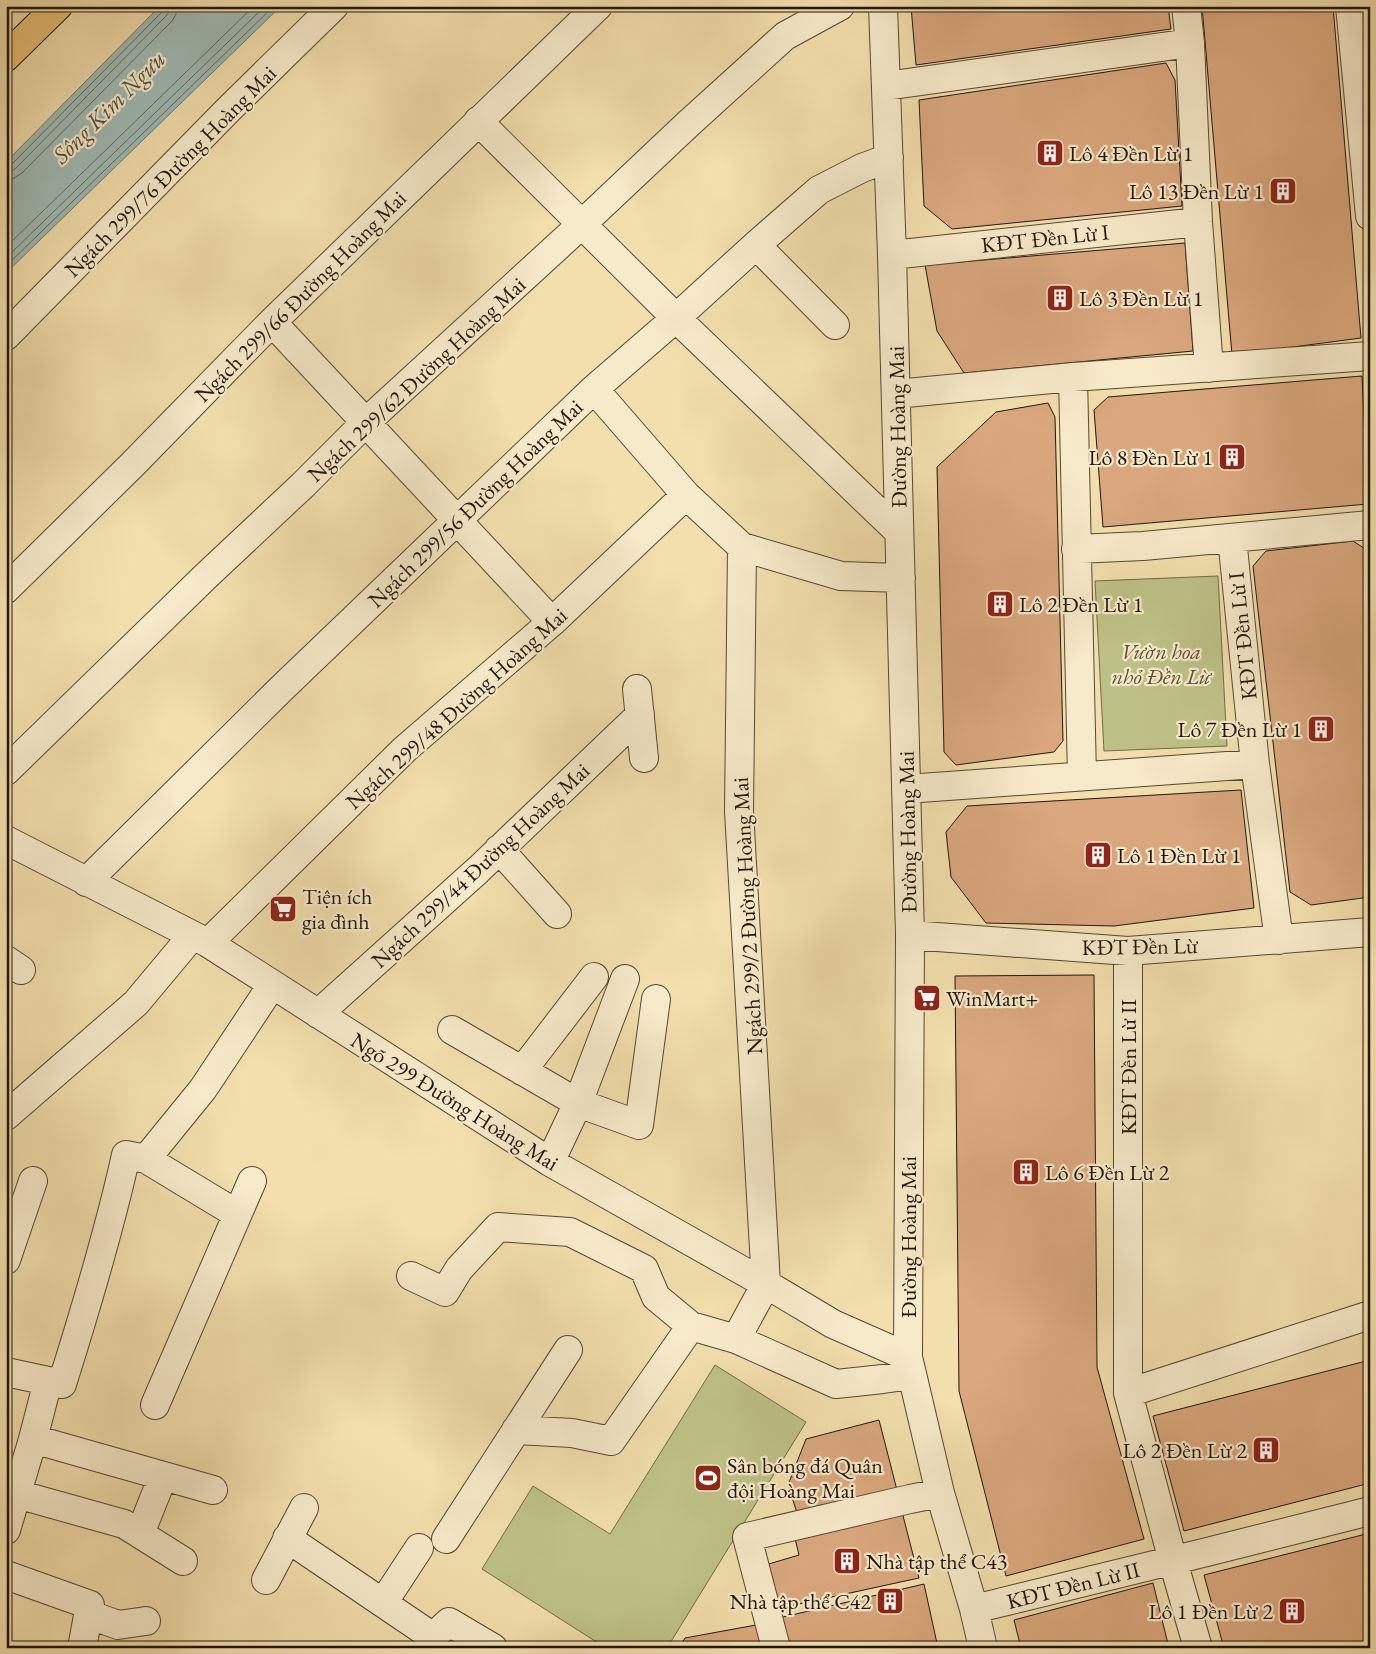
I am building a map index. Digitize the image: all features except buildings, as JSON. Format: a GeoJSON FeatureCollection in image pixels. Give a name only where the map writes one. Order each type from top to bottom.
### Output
{"type":"FeatureCollection","features":[{"type":"Feature","properties":{"kind":"main road"},"geometry":{"type":"LineString","coordinates":[[6,57],[58,6]]}},
{"type":"Feature","properties":{"kind":"street","name":"Ngách 299/76 Đường Hoàng Mai"},"geometry":{"type":"LineString","coordinates":[[6,336],[229,109],[334,6]]}},
{"type":"Feature","properties":{"kind":"street","name":"Ngách 299/66 Đường Hoàng Mai"},"geometry":{"type":"LineString","coordinates":[[6,589],[132,465],[272,322],[598,6]]}},
{"type":"Feature","properties":{"kind":"street","name":"Ngách 299/62 Đường Hoàng Mai"},"geometry":{"type":"LineString","coordinates":[[6,771],[365,423],[688,124],[786,36],[840,6]]}},
{"type":"Feature","properties":{"kind":"street","name":"Đường Hoàng Mai"},"geometry":{"type":"LineString","coordinates":[[883,6],[892,255],[910,935],[910,1366],[940,1493],[974,1609],[983,1648]]}},
{"type":"Feature","properties":{"kind":"street"},"geometry":{"type":"LineString","coordinates":[[1186,6],[1190,42],[1198,222],[1209,368]]}},
{"type":"Feature","properties":{"kind":"street"},"geometry":{"type":"LineString","coordinates":[[1350,6],[1370,216]]}},
{"type":"Feature","properties":{"kind":"street"},"geometry":{"type":"LineString","coordinates":[[886,86],[1190,42]]}},
{"type":"Feature","properties":{"kind":"street"},"geometry":{"type":"LineString","coordinates":[[478,121],[676,318],[899,532]]}},
{"type":"Feature","properties":{"kind":"street","name":"Ngách 299/56 Đường Hoàng Mai"},"geometry":{"type":"LineString","coordinates":[[86,882],[287,683],[594,389],[819,190],[862,168],[889,158]]}},
{"type":"Feature","properties":{"kind":"street","name":"KĐT Đền Lừ I"},"geometry":{"type":"LineString","coordinates":[[892,255],[1198,222]]}},
{"type":"Feature","properties":{"kind":"street"},"geometry":{"type":"LineString","coordinates":[[756,245],[835,325]]}},
{"type":"Feature","properties":{"kind":"street"},"geometry":{"type":"LineString","coordinates":[[272,322],[552,622]]}},
{"type":"Feature","properties":{"kind":"street"},"geometry":{"type":"LineString","coordinates":[[896,394],[1073,377],[1370,356]]}},
{"type":"Feature","properties":{"kind":"street"},"geometry":{"type":"LineString","coordinates":[[1073,377],[1082,776]]}},
{"type":"Feature","properties":{"kind":"street"},"geometry":{"type":"LineString","coordinates":[[594,389],[686,495],[742,547],[842,576],[901,578]]}},
{"type":"Feature","properties":{"kind":"street","name":"Ngách 299/48 Đường Hoàng Mai"},"geometry":{"type":"LineString","coordinates":[[6,1116],[136,1003],[200,939],[404,749],[552,622],[686,495]]}},
{"type":"Feature","properties":{"kind":"street"},"geometry":{"type":"LineString","coordinates":[[1076,549],[1143,546],[1370,525]]}},
{"type":"Feature","properties":{"kind":"street","name":"KĐT Đền Lừ I"},"geometry":{"type":"LineString","coordinates":[[1232,538],[1255,764],[1279,940]]}},
{"type":"Feature","properties":{"kind":"street","name":"Ngách 299/2 Đường Hoàng Mai"},"geometry":{"type":"LineString","coordinates":[[742,547],[739,811],[766,1284]]}},
{"type":"Feature","properties":{"kind":"street","name":"Ngách 299/44 Đường Hoàng Mai"},"geometry":{"type":"LineString","coordinates":[[318,1014],[500,849],[638,702],[644,758]]}},
{"type":"Feature","properties":{"kind":"street"},"geometry":{"type":"LineString","coordinates":[[906,789],[1255,764]]}},
{"type":"Feature","properties":{"kind":"street","name":"Ngõ 299 Đường Hoàng Mai"},"geometry":{"type":"LineString","coordinates":[[6,840],[200,939],[550,1162],[910,1366]]}},
{"type":"Feature","properties":{"kind":"street"},"geometry":{"type":"LineString","coordinates":[[500,849],[556,914]]}},
{"type":"Feature","properties":{"kind":"street","name":"KĐT Đền Lừ"},"geometry":{"type":"LineString","coordinates":[[910,935],[1128,951],[1370,932]]}},
{"type":"Feature","properties":{"kind":"street","name":"KĐT Đền Lừ II"},"geometry":{"type":"LineString","coordinates":[[1128,951],[1128,1393],[1172,1561],[1198,1648]]}},
{"type":"Feature","properties":{"kind":"street"},"geometry":{"type":"LineString","coordinates":[[522,1071],[594,977]]}},
{"type":"Feature","properties":{"kind":"street"},"geometry":{"type":"LineString","coordinates":[[550,1162],[578,1103],[625,979]]}},
{"type":"Feature","properties":{"kind":"street"},"geometry":{"type":"LineString","coordinates":[[146,1159],[203,1089],[272,985]]}},
{"type":"Feature","properties":{"kind":"street"},"geometry":{"type":"LineString","coordinates":[[452,1030],[578,1103],[639,1125],[656,998]]}},
{"type":"Feature","properties":{"kind":"street"},"geometry":{"type":"LineString","coordinates":[[6,1530],[12,1492],[55,1383],[112,1216],[126,1155],[146,1159],[238,1214]]}},
{"type":"Feature","properties":{"kind":"street"},"geometry":{"type":"LineString","coordinates":[[6,1260],[33,1181]]}},
{"type":"Feature","properties":{"kind":"street"},"geometry":{"type":"LineString","coordinates":[[154,1405],[252,1181]]}},
{"type":"Feature","properties":{"kind":"street"},"geometry":{"type":"LineString","coordinates":[[411,1276],[445,1292],[459,1269],[498,1227],[570,1232],[644,1268],[656,1297],[691,1326],[736,1339],[836,1384],[883,1380],[910,1366]]}},
{"type":"Feature","properties":{"kind":"street"},"geometry":{"type":"LineString","coordinates":[[736,1339],[766,1284]]}},
{"type":"Feature","properties":{"kind":"street"},"geometry":{"type":"LineString","coordinates":[[1128,1393],[1370,1315]]}},
{"type":"Feature","properties":{"kind":"street"},"geometry":{"type":"LineString","coordinates":[[516,1430],[572,1433],[610,1441],[691,1326]]}},
{"type":"Feature","properties":{"kind":"street"},"geometry":{"type":"LineString","coordinates":[[446,1539],[568,1350]]}},
{"type":"Feature","properties":{"kind":"street"},"geometry":{"type":"LineString","coordinates":[[6,1372],[55,1383]]}},
{"type":"Feature","properties":{"kind":"street"},"geometry":{"type":"LineString","coordinates":[[33,1439],[213,1490]]}},
{"type":"Feature","properties":{"kind":"street"},"geometry":{"type":"LineString","coordinates":[[140,1534],[163,1476]]}},
{"type":"Feature","properties":{"kind":"street"},"geometry":{"type":"LineString","coordinates":[[12,1492],[124,1524],[183,1561]]}},
{"type":"Feature","properties":{"kind":"street"},"geometry":{"type":"LineString","coordinates":[[776,1648],[747,1537],[940,1493]]}},
{"type":"Feature","properties":{"kind":"street"},"geometry":{"type":"LineString","coordinates":[[266,1580],[304,1508]]}},
{"type":"Feature","properties":{"kind":"street","name":"KĐT Đền Lừ II"},"geometry":{"type":"LineString","coordinates":[[974,1609],[1370,1511]]}},
{"type":"Feature","properties":{"kind":"street"},"geometry":{"type":"LineString","coordinates":[[287,1538],[383,1603],[430,1642],[449,1622],[493,1648]]}},
{"type":"Feature","properties":{"kind":"street"},"geometry":{"type":"LineString","coordinates":[[383,1603],[419,1548]]}},
{"type":"Feature","properties":{"kind":"street"},"geometry":{"type":"LineString","coordinates":[[6,1575],[90,1605],[82,1648]]}},
{"type":"Feature","properties":{"kind":"street"},"geometry":{"type":"LineString","coordinates":[[88,1614],[118,1625],[146,1621]]}},
{"type":"Feature","properties":{"kind":"green space","name":"Vườn hoa nhỏ Đền Lừ"},"geometry":{"type":"Polygon","coordinates":[[[1218,576],[1227,746],[1104,751],[1095,581],[1218,576]]]}},
{"type":"Feature","properties":{"kind":"green space"},"geometry":{"type":"Polygon","coordinates":[[[715,1365],[806,1422],[667,1648],[606,1648],[482,1569],[533,1486],[610,1534],[715,1365]]]}},
{"type":"Feature","properties":{"kind":"water","name":"Sông Kim Ngưu"},"geometry":{"type":"Polygon","coordinates":[[[160,6],[281,6],[6,273],[6,162],[160,6]]]}},
{"type":"Feature","properties":{"kind":"place","name":"Lô 4 Đền Lừ 1"},"geometry":{"type":"Point","coordinates":[1050,153]}},
{"type":"Feature","properties":{"kind":"place","name":"Lô 13 Đền Lừ 1"},"geometry":{"type":"Point","coordinates":[1283,191]}},
{"type":"Feature","properties":{"kind":"place","name":"Lô 3 Đền Lừ 1"},"geometry":{"type":"Point","coordinates":[1060,298]}},
{"type":"Feature","properties":{"kind":"place","name":"Lô 8 Đền Lừ 1"},"geometry":{"type":"Point","coordinates":[1232,457]}},
{"type":"Feature","properties":{"kind":"place","name":"Lô 2 Đền Lừ 1"},"geometry":{"type":"Point","coordinates":[1000,604]}},
{"type":"Feature","properties":{"kind":"place","name":"Lô 7 Đền Lừ 1"},"geometry":{"type":"Point","coordinates":[1321,729]}},
{"type":"Feature","properties":{"kind":"place","name":"Lô 1 Đền Lừ 1"},"geometry":{"type":"Point","coordinates":[1098,855]}},
{"type":"Feature","properties":{"kind":"place","name":"Tiện ích gia đình"},"geometry":{"type":"Point","coordinates":[283,909]}},
{"type":"Feature","properties":{"kind":"place","name":"WinMart+"},"geometry":{"type":"Point","coordinates":[927,998]}},
{"type":"Feature","properties":{"kind":"place","name":"Lô 6 Đền Lừ 2"},"geometry":{"type":"Point","coordinates":[1026,1172]}},
{"type":"Feature","properties":{"kind":"place","name":"Lô 2 Đền Lừ 2"},"geometry":{"type":"Point","coordinates":[1266,1450]}},
{"type":"Feature","properties":{"kind":"place","name":"Sân bóng đá Quân đội Hoàng Mai"},"geometry":{"type":"Point","coordinates":[708,1478]}},
{"type":"Feature","properties":{"kind":"place","name":"Nhà tập thể C43"},"geometry":{"type":"Point","coordinates":[847,1561]}},
{"type":"Feature","properties":{"kind":"place","name":"Nhà tập thể C42"},"geometry":{"type":"Point","coordinates":[890,1601]}},
{"type":"Feature","properties":{"kind":"place","name":"Lô 1 Đền Lừ 2"},"geometry":{"type":"Point","coordinates":[1292,1611]}}]}
